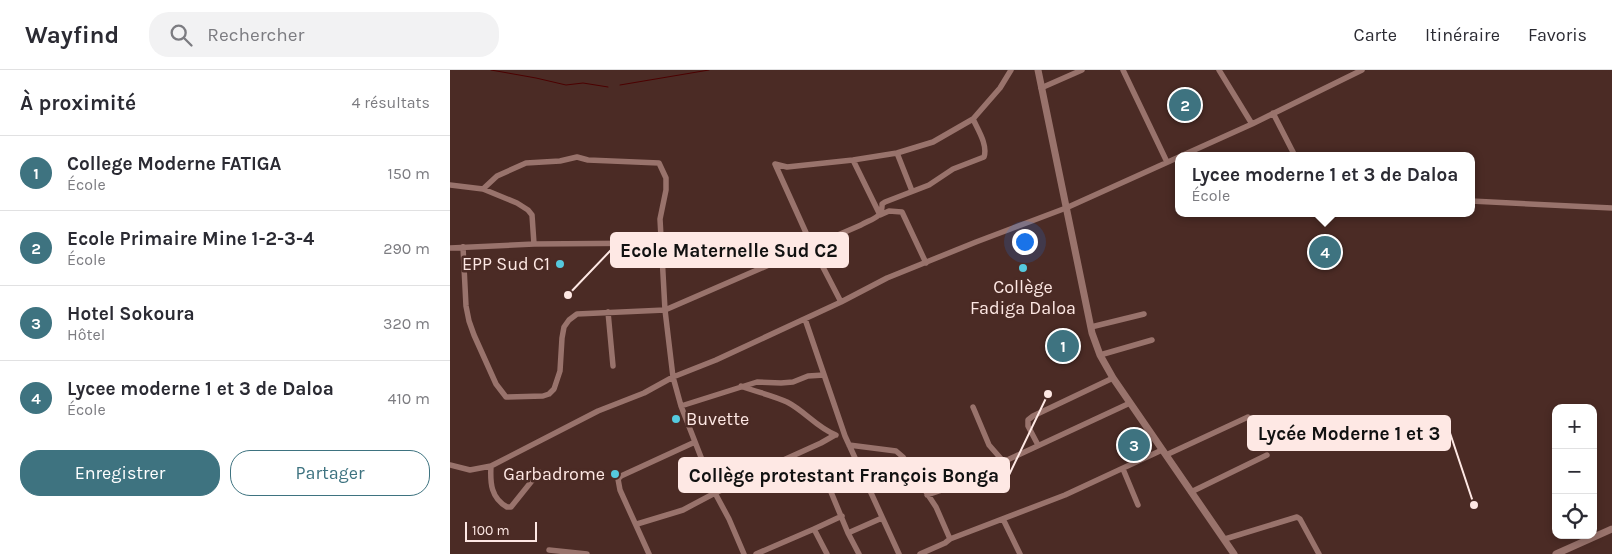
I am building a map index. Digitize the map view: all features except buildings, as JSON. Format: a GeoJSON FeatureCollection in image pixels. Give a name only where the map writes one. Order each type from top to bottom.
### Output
{"type":"FeatureCollection","features":[{"type":"Feature","properties":{"kind":"street"},"geometry":{"type":"LineString","coordinates":[[841,302],[812,246],[775,164],[787,167],[897,154],[933,142],[973,119],[1000,88],[1011,70]]}},
{"type":"Feature","properties":{"kind":"street"},"geometry":{"type":"LineString","coordinates":[[1038,70],[1091,327],[1100,355],[1113,378],[1234,554]]}},
{"type":"Feature","properties":{"kind":"street"},"geometry":{"type":"LineString","coordinates":[[1041,88],[1082,70]]}},
{"type":"Feature","properties":{"kind":"street"},"geometry":{"type":"LineString","coordinates":[[1123,70],[1166,162]]}},
{"type":"Feature","properties":{"kind":"street"},"geometry":{"type":"LineString","coordinates":[[1189,152],[1252,124],[1362,70]]}},
{"type":"Feature","properties":{"kind":"street"},"geometry":{"type":"LineString","coordinates":[[1222,71],[1252,124]]}},
{"type":"Feature","properties":{"kind":"street"},"geometry":{"type":"LineString","coordinates":[[1273,113],[1293,152]]}},
{"type":"Feature","properties":{"kind":"street"},"geometry":{"type":"LineString","coordinates":[[880,215],[882,204],[929,185],[953,169],[984,157],[984,143],[973,119]]}},
{"type":"Feature","properties":{"kind":"street"},"geometry":{"type":"LineString","coordinates":[[897,154],[912,191]]}},
{"type":"Feature","properties":{"kind":"street"},"geometry":{"type":"LineString","coordinates":[[483,189],[497,176],[526,163],[560,161],[577,157],[588,160],[659,163],[666,178],[660,219],[665,310],[673,377],[681,406],[715,493],[744,554]]}},
{"type":"Feature","properties":{"kind":"street"},"geometry":{"type":"LineString","coordinates":[[450,465],[470,470],[491,466],[558,430],[616,403],[644,393],[673,377],[716,360],[805,319],[887,278],[1066,208],[1175,158]]}},
{"type":"Feature","properties":{"kind":"street"},"geometry":{"type":"LineString","coordinates":[[853,160],[880,215]]}},
{"type":"Feature","properties":{"kind":"street"},"geometry":{"type":"LineString","coordinates":[[450,185],[483,189],[517,203],[528,210],[532,215],[534,244]]}},
{"type":"Feature","properties":{"kind":"street"},"geometry":{"type":"LineString","coordinates":[[1475,201],[1612,208]]}},
{"type":"Feature","properties":{"kind":"street"},"geometry":{"type":"LineString","coordinates":[[463,247],[466,306],[469,321],[496,384],[506,397],[543,396],[549,394],[554,389],[560,371],[564,327],[577,314],[665,310],[889,211],[902,212],[926,263]]}},
{"type":"Feature","properties":{"kind":"street"},"geometry":{"type":"LineString","coordinates":[[450,248],[534,244],[661,243]]}},
{"type":"Feature","properties":{"kind":"street"},"geometry":{"type":"LineString","coordinates":[[608,312],[613,366]]}},
{"type":"Feature","properties":{"kind":"street"},"geometry":{"type":"LineString","coordinates":[[1091,327],[1144,314]]}},
{"type":"Feature","properties":{"kind":"street"},"geometry":{"type":"LineString","coordinates":[[805,319],[845,436],[899,554]]}},
{"type":"Feature","properties":{"kind":"street"},"geometry":{"type":"LineString","coordinates":[[1100,355],[1152,340]]}},
{"type":"Feature","properties":{"kind":"street"},"geometry":{"type":"LineString","coordinates":[[681,406],[757,382],[793,382],[808,376],[824,376]]}},
{"type":"Feature","properties":{"kind":"street"},"geometry":{"type":"LineString","coordinates":[[1038,445],[1028,426],[1028,420],[1113,378]]}},
{"type":"Feature","properties":{"kind":"street"},"geometry":{"type":"LineString","coordinates":[[741,386],[786,402],[834,435],[845,436]]}},
{"type":"Feature","properties":{"kind":"street"},"geometry":{"type":"LineString","coordinates":[[927,495],[945,489],[1130,403]]}},
{"type":"Feature","properties":{"kind":"street"},"geometry":{"type":"LineString","coordinates":[[973,407],[989,445],[1003,461]]}},
{"type":"Feature","properties":{"kind":"street"},"geometry":{"type":"LineString","coordinates":[[920,554],[950,539],[1065,495],[1248,417]]}},
{"type":"Feature","properties":{"kind":"street"},"geometry":{"type":"LineString","coordinates":[[636,524],[678,512],[769,469],[779,462],[834,435]]}},
{"type":"Feature","properties":{"kind":"street"},"geometry":{"type":"LineString","coordinates":[[650,554],[620,490],[618,479],[695,442]]}},
{"type":"Feature","properties":{"kind":"street"},"geometry":{"type":"LineString","coordinates":[[849,445],[896,451],[907,462],[936,507],[950,539]]}},
{"type":"Feature","properties":{"kind":"street"},"geometry":{"type":"LineString","coordinates":[[1191,492],[1267,455]]}},
{"type":"Feature","properties":{"kind":"street"},"geometry":{"type":"LineString","coordinates":[[491,466],[490,486],[494,494],[507,507],[511,507],[539,472]]}},
{"type":"Feature","properties":{"kind":"street"},"geometry":{"type":"LineString","coordinates":[[1123,469],[1138,505]]}},
{"type":"Feature","properties":{"kind":"street"},"geometry":{"type":"LineString","coordinates":[[826,480],[859,554]]}},
{"type":"Feature","properties":{"kind":"street"},"geometry":{"type":"LineString","coordinates":[[756,554],[842,516]]}},
{"type":"Feature","properties":{"kind":"street"},"geometry":{"type":"LineString","coordinates":[[1225,539],[1297,517],[1300,519],[1319,554]]}},
{"type":"Feature","properties":{"kind":"street"},"geometry":{"type":"LineString","coordinates":[[848,533],[882,518]]}},
{"type":"Feature","properties":{"kind":"street"},"geometry":{"type":"LineString","coordinates":[[1003,519],[1020,554]]}},
{"type":"Feature","properties":{"kind":"street"},"geometry":{"type":"LineString","coordinates":[[814,529],[827,554]]}},
{"type":"Feature","properties":{"kind":"street"},"geometry":{"type":"LineString","coordinates":[[1556,554],[1612,529]]}},
{"type":"Feature","properties":{"kind":"street"},"geometry":{"type":"LineString","coordinates":[[549,550],[587,554]]}},
{"type":"Feature","properties":{"kind":"waterway"},"geometry":{"type":"LineString","coordinates":[[491,70],[566,85],[583,83],[608,87]]}},
{"type":"Feature","properties":{"kind":"waterway"},"geometry":{"type":"LineString","coordinates":[[620,85],[709,70]]}},
{"type":"Feature","properties":{"kind":"place","name":"Ecole Primaire Mine 1-2-3-4"},"geometry":{"type":"Point","coordinates":[1185,105]}},
{"type":"Feature","properties":{"kind":"place","name":"Lycee moderne 1 et 3 de Daloa"},"geometry":{"type":"Point","coordinates":[1325,252]}},
{"type":"Feature","properties":{"kind":"place","name":"EPP Sud C1"},"geometry":{"type":"Point","coordinates":[560,264]}},
{"type":"Feature","properties":{"kind":"place","name":"Collège Fadiga Daloa"},"geometry":{"type":"Point","coordinates":[1023,268]}},
{"type":"Feature","properties":{"kind":"place","name":"Ecole Maternelle Sud C2"},"geometry":{"type":"Point","coordinates":[568,295]}},
{"type":"Feature","properties":{"kind":"place","name":"College Moderne FATIGA"},"geometry":{"type":"Point","coordinates":[1063,346]}},
{"type":"Feature","properties":{"kind":"place","name":"Collège protestant François Bonga"},"geometry":{"type":"Point","coordinates":[1048,394]}},
{"type":"Feature","properties":{"kind":"place","name":"Buvette"},"geometry":{"type":"Point","coordinates":[676,419]}},
{"type":"Feature","properties":{"kind":"place","name":"Hotel Sokoura"},"geometry":{"type":"Point","coordinates":[1134,445]}},
{"type":"Feature","properties":{"kind":"place","name":"Garbadrome"},"geometry":{"type":"Point","coordinates":[615,474]}},
{"type":"Feature","properties":{"kind":"place","name":"Lycée Moderne 1 et 3"},"geometry":{"type":"Point","coordinates":[1474,505]}}]}
